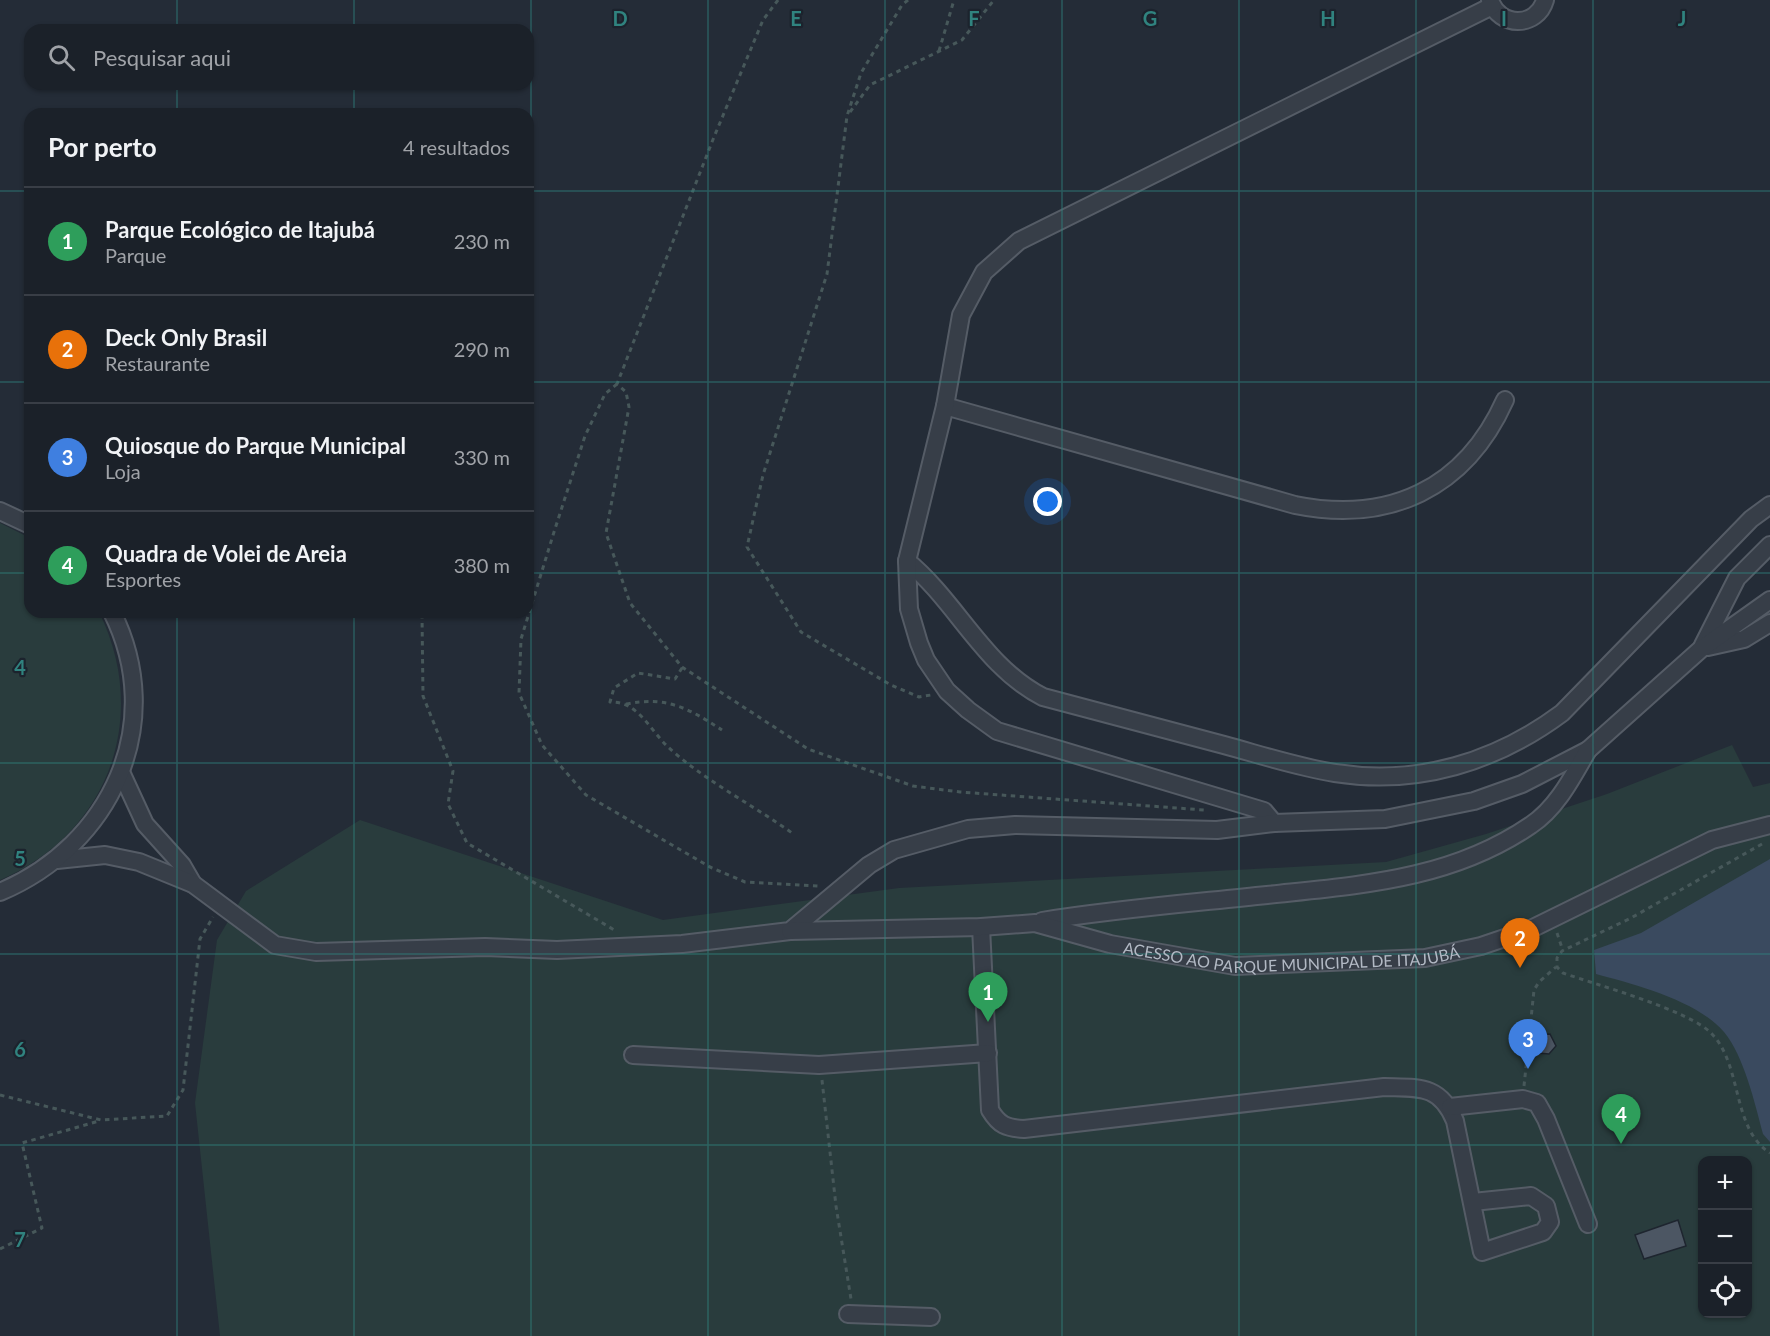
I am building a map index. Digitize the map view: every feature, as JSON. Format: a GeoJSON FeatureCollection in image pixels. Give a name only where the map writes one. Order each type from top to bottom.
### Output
{"type":"FeatureCollection","features":[{"type":"Feature","properties":{"kind":"street"},"geometry":{"type":"LineString","coordinates":[[1274,823],[1264,811],[997,731],[947,691],[926,660],[912,625],[907,593],[907,561],[945,406],[961,315],[984,272],[1006,250],[1491,3],[1503,18],[1518,22],[1534,17],[1545,0]]}},
{"type":"Feature","properties":{"kind":"street"},"geometry":{"type":"LineString","coordinates":[[945,406],[1294,505],[1352,510],[1408,498],[1453,473],[1482,442],[1505,400]]}},
{"type":"Feature","properties":{"kind":"street"},"geometry":{"type":"LineString","coordinates":[[907,561],[931,581],[999,666],[1018,682],[1043,697],[1311,769],[1358,776],[1405,776],[1451,768],[1496,753],[1542,728],[1562,713],[1751,519],[1770,505]]}},
{"type":"Feature","properties":{"kind":"street"},"geometry":{"type":"LineString","coordinates":[[0,512],[24,522]]}},
{"type":"Feature","properties":{"kind":"street"},"geometry":{"type":"LineString","coordinates":[[1701,648],[1737,578],[1770,545]]}},
{"type":"Feature","properties":{"kind":"street"},"geometry":{"type":"LineString","coordinates":[[790,931],[839,889],[894,850],[968,829],[1015,825],[1216,830],[1274,823],[1385,819],[1474,801],[1522,784],[1588,750],[1701,648],[1770,600]]}},
{"type":"Feature","properties":{"kind":"street"},"geometry":{"type":"LineString","coordinates":[[0,892],[20,884],[57,860],[88,829],[112,792],[121,772],[131,730],[132,686],[124,643],[114,618]]}},
{"type":"Feature","properties":{"kind":"street"},"geometry":{"type":"LineString","coordinates":[[1701,648],[1744,639],[1770,623]]}},
{"type":"Feature","properties":{"kind":"street"},"geometry":{"type":"LineString","coordinates":[[1035,923],[1094,913],[1390,882],[1472,858],[1533,825],[1568,787],[1588,750]]}},
{"type":"Feature","properties":{"kind":"street"},"geometry":{"type":"LineString","coordinates":[[121,772],[145,824],[182,865],[193,884]]}},
{"type":"Feature","properties":{"kind":"street","name":"ACESSO AO PARQUE MUNICIPAL DE ITAJUBÁ"},"geometry":{"type":"LineString","coordinates":[[193,884],[275,945],[316,952],[485,947],[557,950],[682,945],[790,931],[981,927],[1035,923],[1110,944],[1235,966],[1425,958],[1481,946],[1531,929],[1712,840],[1770,825]]}},
{"type":"Feature","properties":{"kind":"street"},"geometry":{"type":"LineString","coordinates":[[57,860],[89,855],[122,857],[193,884]]}},
{"type":"Feature","properties":{"kind":"street"},"geometry":{"type":"LineString","coordinates":[[981,927],[990,1110],[998,1122],[1009,1128],[1023,1129],[1384,1087],[1427,1089],[1450,1107],[1455,1121],[1482,1252],[1543,1232],[1550,1222],[1546,1206],[1531,1196],[1473,1202]]}},
{"type":"Feature","properties":{"kind":"street"},"geometry":{"type":"LineString","coordinates":[[633,1055],[819,1065],[988,1053]]}},
{"type":"Feature","properties":{"kind":"street"},"geometry":{"type":"LineString","coordinates":[[1450,1107],[1523,1100],[1537,1103],[1546,1119],[1588,1224]]}},
{"type":"Feature","properties":{"kind":"street"},"geometry":{"type":"LineString","coordinates":[[848,1314],[931,1317]]}},
{"type":"Feature","properties":{"kind":"path"},"geometry":{"type":"LineString","coordinates":[[534,598],[585,436],[605,394],[617,384],[714,137],[763,21],[778,0]]}},
{"type":"Feature","properties":{"kind":"path"},"geometry":{"type":"LineString","coordinates":[[908,0],[902,5],[861,73],[847,116],[827,274],[764,475],[747,547],[801,632],[891,685],[919,698],[947,691]]}},
{"type":"Feature","properties":{"kind":"path"},"geometry":{"type":"LineString","coordinates":[[939,51],[954,0]]}},
{"type":"Feature","properties":{"kind":"path"},"geometry":{"type":"LineString","coordinates":[[847,116],[870,85],[962,40],[994,0]]}},
{"type":"Feature","properties":{"kind":"path"},"geometry":{"type":"LineString","coordinates":[[617,384],[626,392],[629,407],[606,533],[630,603],[682,667],[808,749],[913,786],[960,792],[1215,811]]}},
{"type":"Feature","properties":{"kind":"path"},"geometry":{"type":"LineString","coordinates":[[422,618],[423,696],[453,771],[447,804],[467,843],[597,922],[644,946]]}},
{"type":"Feature","properties":{"kind":"path"},"geometry":{"type":"LineString","coordinates":[[528,618],[521,639],[519,693],[542,745],[586,795],[710,867],[745,882],[799,884],[839,889]]}},
{"type":"Feature","properties":{"kind":"path"},"geometry":{"type":"LineString","coordinates":[[682,667],[675,679],[638,673],[614,688],[610,702],[626,704],[643,701],[662,702],[688,708],[722,730]]}},
{"type":"Feature","properties":{"kind":"path"},"geometry":{"type":"LineString","coordinates":[[626,704],[638,712],[667,746],[699,771],[792,833]]}},
{"type":"Feature","properties":{"kind":"path"},"geometry":{"type":"LineString","coordinates":[[1770,840],[1631,918],[1562,951],[1557,958],[1557,967],[1563,973],[1690,1018],[1711,1033],[1726,1057],[1749,1128],[1758,1146],[1770,1153]]}},
{"type":"Feature","properties":{"kind":"path"},"geometry":{"type":"LineString","coordinates":[[0,1249],[42,1228],[22,1143],[101,1120],[167,1116],[183,1090],[200,939],[220,905]]}},
{"type":"Feature","properties":{"kind":"path"},"geometry":{"type":"LineString","coordinates":[[1523,1100],[1534,990],[1539,982],[1557,967]]}},
{"type":"Feature","properties":{"kind":"path"},"geometry":{"type":"LineString","coordinates":[[819,1065],[827,1111],[836,1206],[851,1298],[848,1314]]}},
{"type":"Feature","properties":{"kind":"path"},"geometry":{"type":"LineString","coordinates":[[0,1095],[101,1120]]}},
{"type":"Feature","properties":{"kind":"shaded area"},"geometry":{"type":"Polygon","coordinates":[[[0,523],[24,535],[24,618],[101,618],[114,652],[121,692],[119,731],[110,768],[92,803],[68,833],[37,860],[0,880],[0,523]]]}},
{"type":"Feature","properties":{"kind":"shaded area"},"geometry":{"type":"Polygon","coordinates":[[[1732,745],[1753,787],[1770,783],[1770,1336],[220,1336],[195,1103],[217,940],[246,891],[360,820],[663,920],[899,888],[1386,862],[1486,834],[1607,794],[1732,745]]]}},
{"type":"Feature","properties":{"kind":"water"},"geometry":{"type":"Polygon","coordinates":[[[1770,859],[1770,1142],[1763,1134],[1743,1067],[1724,1032],[1713,1021],[1682,1003],[1664,995],[1596,974],[1594,950],[1641,933],[1770,859]]]}},
{"type":"Feature","properties":{"kind":"building"},"geometry":{"type":"Polygon","coordinates":[[[1550,1034],[1556,1046],[1549,1054],[1538,1053],[1532,1043],[1538,1035],[1550,1034]]]}},
{"type":"Feature","properties":{"kind":"building"},"geometry":{"type":"Polygon","coordinates":[[[1678,1220],[1686,1246],[1644,1259],[1635,1235],[1678,1220]]]}},
{"type":"Feature","properties":{"kind":"place","name":"Deck Only Brasil"},"geometry":{"type":"Point","coordinates":[1520,968]}},
{"type":"Feature","properties":{"kind":"place","name":"Parque Ecológico de Itajubá"},"geometry":{"type":"Point","coordinates":[988,1022]}},
{"type":"Feature","properties":{"kind":"place","name":"Quiosque do Parque Municipal"},"geometry":{"type":"Point","coordinates":[1528,1069]}},
{"type":"Feature","properties":{"kind":"place","name":"Quadra de Volei de Areia"},"geometry":{"type":"Point","coordinates":[1621,1144]}}]}
